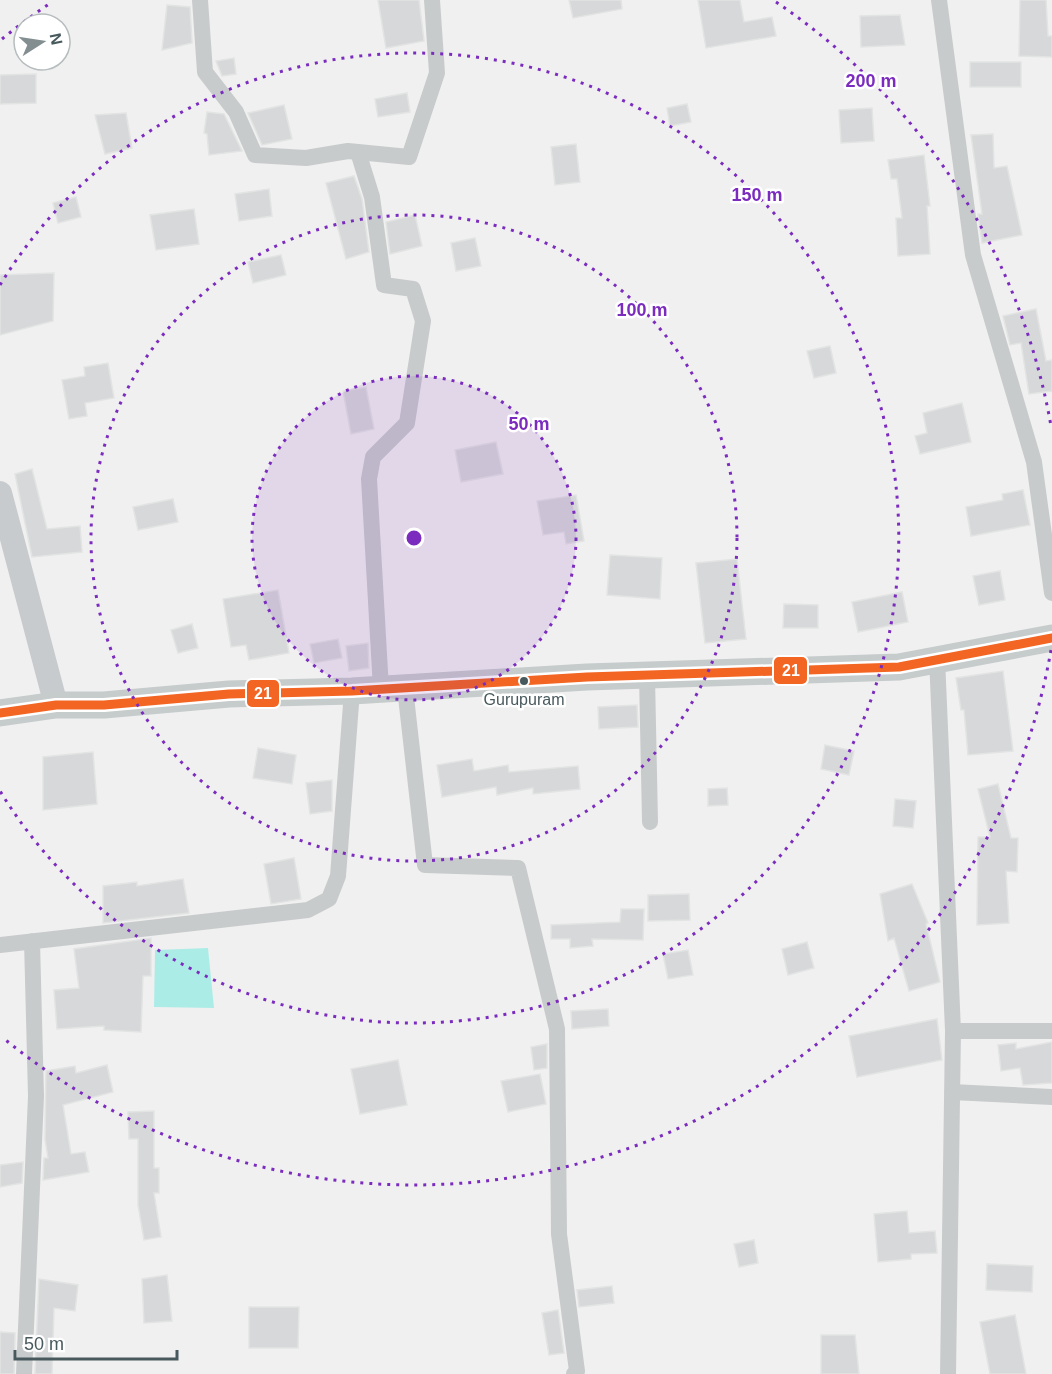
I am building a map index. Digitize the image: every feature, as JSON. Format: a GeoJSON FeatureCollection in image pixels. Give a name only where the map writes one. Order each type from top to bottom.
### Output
{"type":"FeatureCollection","features":[{"type":"Feature","properties":{"kind":"main road"},"geometry":{"type":"LineString","coordinates":[[0,493],[56,705]]}},
{"type":"Feature","properties":{"kind":"main road"},"geometry":{"type":"LineString","coordinates":[[0,713],[56,705],[104,705],[229,694],[352,691],[647,676],[899,667],[1052,638]]}},
{"type":"Feature","properties":{"kind":"street"},"geometry":{"type":"LineString","coordinates":[[200,0],[205,72],[236,112],[255,155],[306,158],[358,152],[409,157],[437,73],[432,0]]}},
{"type":"Feature","properties":{"kind":"street"},"geometry":{"type":"LineString","coordinates":[[939,0],[973,255],[1034,462],[1052,593]]}},
{"type":"Feature","properties":{"kind":"street"},"geometry":{"type":"LineString","coordinates":[[358,152],[372,198],[384,285],[413,289],[423,321],[408,423],[374,457],[369,479],[393,689],[425,865],[518,868],[557,1029],[559,1234],[577,1371],[574,1374]]}},
{"type":"Feature","properties":{"kind":"street"},"geometry":{"type":"LineString","coordinates":[[937,658],[953,1031],[948,1374]]}},
{"type":"Feature","properties":{"kind":"street"},"geometry":{"type":"LineString","coordinates":[[647,676],[650,822]]}},
{"type":"Feature","properties":{"kind":"street"},"geometry":{"type":"LineString","coordinates":[[0,945],[308,910],[329,899],[338,876],[352,691]]}},
{"type":"Feature","properties":{"kind":"street"},"geometry":{"type":"LineString","coordinates":[[24,1374],[36,1096],[32,941]]}},
{"type":"Feature","properties":{"kind":"street"},"geometry":{"type":"LineString","coordinates":[[953,1031],[1052,1031]]}},
{"type":"Feature","properties":{"kind":"street"},"geometry":{"type":"LineString","coordinates":[[952,1092],[1052,1096]]}},
{"type":"Feature","properties":{"kind":"water"},"geometry":{"type":"Polygon","coordinates":[[[208,948],[214,1008],[154,1007],[155,950],[208,948]]]}},
{"type":"Feature","properties":{"kind":"building"},"geometry":{"type":"Polygon","coordinates":[[[378,0],[419,0],[424,41],[386,48],[378,0]]]}},
{"type":"Feature","properties":{"kind":"building"},"geometry":{"type":"Polygon","coordinates":[[[569,0],[621,0],[622,9],[573,18],[569,0]]]}},
{"type":"Feature","properties":{"kind":"building"},"geometry":{"type":"Polygon","coordinates":[[[698,0],[740,0],[744,22],[772,17],[776,36],[706,48],[698,0]]]}},
{"type":"Feature","properties":{"kind":"building"},"geometry":{"type":"Polygon","coordinates":[[[1020,0],[1046,0],[1048,36],[1052,36],[1052,57],[1019,56],[1020,0]]]}},
{"type":"Feature","properties":{"kind":"building"},"geometry":{"type":"Polygon","coordinates":[[[167,5],[190,7],[192,43],[162,50],[167,5]]]}},
{"type":"Feature","properties":{"kind":"building"},"geometry":{"type":"Polygon","coordinates":[[[900,15],[905,45],[861,47],[860,16],[900,15]]]}},
{"type":"Feature","properties":{"kind":"building"},"geometry":{"type":"Polygon","coordinates":[[[234,58],[236,74],[222,76],[216,61],[234,58]]]}},
{"type":"Feature","properties":{"kind":"building"},"geometry":{"type":"Polygon","coordinates":[[[970,62],[1021,62],[1021,87],[970,87],[970,62]]]}},
{"type":"Feature","properties":{"kind":"building"},"geometry":{"type":"Polygon","coordinates":[[[36,74],[36,103],[0,104],[0,75],[36,74]]]}},
{"type":"Feature","properties":{"kind":"building"},"geometry":{"type":"Polygon","coordinates":[[[407,93],[410,112],[378,117],[375,99],[407,93]]]}},
{"type":"Feature","properties":{"kind":"building"},"geometry":{"type":"Polygon","coordinates":[[[687,104],[691,122],[670,126],[667,108],[687,104]]]}},
{"type":"Feature","properties":{"kind":"building"},"geometry":{"type":"Polygon","coordinates":[[[284,105],[292,139],[262,145],[248,113],[284,105]]]}},
{"type":"Feature","properties":{"kind":"building"},"geometry":{"type":"Polygon","coordinates":[[[872,108],[874,141],[841,143],[839,110],[872,108]]]}},
{"type":"Feature","properties":{"kind":"building"},"geometry":{"type":"Polygon","coordinates":[[[207,112],[224,114],[242,151],[209,155],[207,134],[204,133],[207,112]]]}},
{"type":"Feature","properties":{"kind":"building"},"geometry":{"type":"Polygon","coordinates":[[[126,113],[132,148],[105,154],[95,115],[126,113]]]}},
{"type":"Feature","properties":{"kind":"building"},"geometry":{"type":"Polygon","coordinates":[[[993,134],[994,168],[1007,166],[1022,235],[982,243],[978,214],[982,214],[971,135],[993,134]]]}},
{"type":"Feature","properties":{"kind":"building"},"geometry":{"type":"Polygon","coordinates":[[[576,144],[580,182],[555,185],[551,147],[576,144]]]}},
{"type":"Feature","properties":{"kind":"building"},"geometry":{"type":"Polygon","coordinates":[[[924,155],[930,206],[927,206],[930,254],[898,256],[896,218],[902,218],[897,179],[891,179],[888,160],[924,155]]]}},
{"type":"Feature","properties":{"kind":"building"},"geometry":{"type":"Polygon","coordinates":[[[354,176],[362,199],[369,252],[346,259],[326,183],[354,176]]]}},
{"type":"Feature","properties":{"kind":"building"},"geometry":{"type":"Polygon","coordinates":[[[269,189],[272,216],[239,221],[235,194],[269,189]]]}},
{"type":"Feature","properties":{"kind":"building"},"geometry":{"type":"Polygon","coordinates":[[[76,197],[81,217],[58,223],[53,203],[76,197]]]}},
{"type":"Feature","properties":{"kind":"building"},"geometry":{"type":"Polygon","coordinates":[[[194,209],[199,244],[156,250],[150,215],[194,209]]]}},
{"type":"Feature","properties":{"kind":"building"},"geometry":{"type":"Polygon","coordinates":[[[415,215],[422,246],[390,254],[386,222],[415,215]]]}},
{"type":"Feature","properties":{"kind":"building"},"geometry":{"type":"Polygon","coordinates":[[[475,238],[481,266],[456,271],[451,243],[475,238]]]}},
{"type":"Feature","properties":{"kind":"building"},"geometry":{"type":"Polygon","coordinates":[[[281,255],[286,275],[253,283],[248,262],[281,255]]]}},
{"type":"Feature","properties":{"kind":"building"},"geometry":{"type":"Polygon","coordinates":[[[54,273],[53,321],[0,335],[0,275],[54,273]]]}},
{"type":"Feature","properties":{"kind":"building"},"geometry":{"type":"Polygon","coordinates":[[[1036,309],[1046,361],[1052,360],[1052,391],[1029,394],[1021,343],[1010,345],[1003,316],[1036,309]]]}},
{"type":"Feature","properties":{"kind":"building"},"geometry":{"type":"Polygon","coordinates":[[[830,346],[836,373],[814,378],[807,351],[830,346]]]}},
{"type":"Feature","properties":{"kind":"building"},"geometry":{"type":"Polygon","coordinates":[[[108,363],[114,398],[85,403],[87,416],[69,419],[62,380],[85,376],[84,367],[108,363]]]}},
{"type":"Feature","properties":{"kind":"building"},"geometry":{"type":"Polygon","coordinates":[[[366,387],[374,429],[351,434],[343,391],[366,387]]]}},
{"type":"Feature","properties":{"kind":"building"},"geometry":{"type":"Polygon","coordinates":[[[962,403],[971,442],[920,454],[915,436],[927,433],[923,413],[962,403]]]}},
{"type":"Feature","properties":{"kind":"building"},"geometry":{"type":"Polygon","coordinates":[[[496,442],[503,474],[461,482],[455,450],[496,442]]]}},
{"type":"Feature","properties":{"kind":"building"},"geometry":{"type":"Polygon","coordinates":[[[32,469],[47,529],[80,526],[82,552],[32,557],[15,474],[32,469]]]}},
{"type":"Feature","properties":{"kind":"building"},"geometry":{"type":"Polygon","coordinates":[[[1023,490],[1030,525],[971,536],[966,507],[1003,500],[1002,494],[1023,490]]]}},
{"type":"Feature","properties":{"kind":"building"},"geometry":{"type":"Polygon","coordinates":[[[576,495],[584,541],[566,544],[564,532],[543,535],[537,501],[576,495]]]}},
{"type":"Feature","properties":{"kind":"building"},"geometry":{"type":"Polygon","coordinates":[[[173,499],[178,522],[138,530],[133,507],[173,499]]]}},
{"type":"Feature","properties":{"kind":"building"},"geometry":{"type":"Polygon","coordinates":[[[610,555],[662,558],[660,599],[607,595],[610,555]]]}},
{"type":"Feature","properties":{"kind":"building"},"geometry":{"type":"Polygon","coordinates":[[[737,559],[746,639],[705,643],[696,563],[737,559]]]}},
{"type":"Feature","properties":{"kind":"building"},"geometry":{"type":"Polygon","coordinates":[[[1000,571],[1005,600],[979,605],[973,576],[1000,571]]]}},
{"type":"Feature","properties":{"kind":"building"},"geometry":{"type":"Polygon","coordinates":[[[278,590],[289,653],[249,660],[246,645],[231,647],[223,599],[278,590]]]}},
{"type":"Feature","properties":{"kind":"building"},"geometry":{"type":"Polygon","coordinates":[[[902,592],[908,622],[858,632],[852,602],[902,592]]]}},
{"type":"Feature","properties":{"kind":"building"},"geometry":{"type":"Polygon","coordinates":[[[784,604],[818,605],[818,628],[783,628],[784,604]]]}},
{"type":"Feature","properties":{"kind":"building"},"geometry":{"type":"Polygon","coordinates":[[[192,624],[198,648],[178,653],[171,630],[192,624]]]}},
{"type":"Feature","properties":{"kind":"building"},"geometry":{"type":"Polygon","coordinates":[[[338,639],[342,658],[314,663],[310,644],[338,639]]]}},
{"type":"Feature","properties":{"kind":"building"},"geometry":{"type":"Polygon","coordinates":[[[368,643],[369,668],[349,671],[346,646],[368,643]]]}},
{"type":"Feature","properties":{"kind":"building"},"geometry":{"type":"Polygon","coordinates":[[[1003,671],[1013,751],[968,755],[964,710],[961,710],[956,678],[1003,671]]]}},
{"type":"Feature","properties":{"kind":"building"},"geometry":{"type":"Polygon","coordinates":[[[637,705],[638,727],[599,729],[598,707],[637,705]]]}},
{"type":"Feature","properties":{"kind":"building"},"geometry":{"type":"Polygon","coordinates":[[[825,745],[854,751],[849,775],[821,769],[825,745]]]}},
{"type":"Feature","properties":{"kind":"building"},"geometry":{"type":"Polygon","coordinates":[[[258,748],[296,755],[292,784],[253,778],[258,748]]]}},
{"type":"Feature","properties":{"kind":"building"},"geometry":{"type":"Polygon","coordinates":[[[93,752],[97,804],[43,810],[43,757],[93,752]]]}},
{"type":"Feature","properties":{"kind":"building"},"geometry":{"type":"Polygon","coordinates":[[[472,759],[474,771],[508,765],[509,772],[578,766],[580,789],[533,794],[533,788],[497,795],[496,787],[442,797],[437,765],[472,759]]]}},
{"type":"Feature","properties":{"kind":"building"},"geometry":{"type":"Polygon","coordinates":[[[332,780],[332,811],[310,814],[306,783],[332,780]]]}},
{"type":"Feature","properties":{"kind":"building"},"geometry":{"type":"Polygon","coordinates":[[[998,784],[1011,838],[1018,838],[1017,872],[1006,871],[1009,923],[977,925],[978,837],[990,837],[978,789],[998,784]]]}},
{"type":"Feature","properties":{"kind":"building"},"geometry":{"type":"Polygon","coordinates":[[[727,788],[728,805],[708,806],[708,789],[727,788]]]}},
{"type":"Feature","properties":{"kind":"building"},"geometry":{"type":"Polygon","coordinates":[[[895,799],[916,801],[913,828],[893,826],[895,799]]]}},
{"type":"Feature","properties":{"kind":"building"},"geometry":{"type":"Polygon","coordinates":[[[294,858],[301,899],[271,904],[264,864],[294,858]]]}},
{"type":"Feature","properties":{"kind":"building"},"geometry":{"type":"Polygon","coordinates":[[[183,879],[189,913],[103,923],[103,886],[137,882],[137,886],[183,879]]]}},
{"type":"Feature","properties":{"kind":"building"},"geometry":{"type":"Polygon","coordinates":[[[912,884],[928,923],[926,924],[940,982],[909,991],[894,938],[888,941],[880,894],[912,884]]]}},
{"type":"Feature","properties":{"kind":"building"},"geometry":{"type":"Polygon","coordinates":[[[689,894],[690,920],[648,921],[648,895],[689,894]]]}},
{"type":"Feature","properties":{"kind":"building"},"geometry":{"type":"Polygon","coordinates":[[[621,909],[644,909],[643,940],[592,939],[593,946],[570,948],[570,939],[551,939],[551,925],[620,922],[621,909]]]}},
{"type":"Feature","properties":{"kind":"building"},"geometry":{"type":"Polygon","coordinates":[[[151,938],[151,976],[143,976],[141,1032],[104,1030],[104,1026],[57,1029],[54,990],[79,988],[74,949],[151,938]]]}},
{"type":"Feature","properties":{"kind":"building"},"geometry":{"type":"Polygon","coordinates":[[[807,942],[814,968],[788,975],[782,949],[807,942]]]}},
{"type":"Feature","properties":{"kind":"building"},"geometry":{"type":"Polygon","coordinates":[[[688,950],[693,975],[668,979],[663,954],[688,950]]]}},
{"type":"Feature","properties":{"kind":"building"},"geometry":{"type":"Polygon","coordinates":[[[608,1009],[609,1026],[572,1029],[571,1011],[608,1009]]]}},
{"type":"Feature","properties":{"kind":"building"},"geometry":{"type":"Polygon","coordinates":[[[937,1019],[942,1060],[857,1077],[849,1036],[937,1019]]]}},
{"type":"Feature","properties":{"kind":"building"},"geometry":{"type":"Polygon","coordinates":[[[1052,1042],[1052,1083],[1023,1085],[1020,1068],[1001,1071],[998,1045],[1016,1043],[1016,1049],[1052,1042]]]}},
{"type":"Feature","properties":{"kind":"building"},"geometry":{"type":"Polygon","coordinates":[[[547,1044],[547,1068],[534,1070],[531,1047],[547,1044]]]}},
{"type":"Feature","properties":{"kind":"building"},"geometry":{"type":"Polygon","coordinates":[[[398,1060],[407,1105],[360,1114],[351,1069],[398,1060]]]}},
{"type":"Feature","properties":{"kind":"building"},"geometry":{"type":"Polygon","coordinates":[[[107,1065],[113,1092],[63,1105],[71,1154],[85,1152],[89,1172],[43,1180],[44,1158],[48,1158],[45,1139],[46,1071],[75,1066],[76,1073],[107,1065]]]}},
{"type":"Feature","properties":{"kind":"building"},"geometry":{"type":"Polygon","coordinates":[[[540,1074],[546,1104],[508,1112],[501,1081],[540,1074]]]}},
{"type":"Feature","properties":{"kind":"building"},"geometry":{"type":"Polygon","coordinates":[[[154,1111],[154,1168],[159,1168],[159,1193],[154,1193],[161,1237],[144,1240],[138,1205],[138,1139],[129,1139],[128,1112],[154,1111]]]}},
{"type":"Feature","properties":{"kind":"building"},"geometry":{"type":"Polygon","coordinates":[[[23,1162],[22,1183],[0,1187],[0,1165],[23,1162]]]}},
{"type":"Feature","properties":{"kind":"building"},"geometry":{"type":"Polygon","coordinates":[[[907,1211],[909,1233],[935,1231],[937,1253],[911,1254],[911,1259],[878,1262],[874,1214],[907,1211]]]}},
{"type":"Feature","properties":{"kind":"building"},"geometry":{"type":"Polygon","coordinates":[[[754,1240],[758,1263],[739,1267],[734,1244],[754,1240]]]}},
{"type":"Feature","properties":{"kind":"building"},"geometry":{"type":"Polygon","coordinates":[[[987,1264],[1033,1266],[1032,1292],[986,1290],[987,1264]]]}},
{"type":"Feature","properties":{"kind":"building"},"geometry":{"type":"Polygon","coordinates":[[[167,1275],[172,1321],[144,1323],[142,1279],[167,1275]]]}},
{"type":"Feature","properties":{"kind":"building"},"geometry":{"type":"Polygon","coordinates":[[[39,1279],[78,1285],[75,1311],[54,1308],[52,1374],[35,1374],[39,1279]]]}},
{"type":"Feature","properties":{"kind":"building"},"geometry":{"type":"Polygon","coordinates":[[[612,1286],[614,1303],[579,1307],[577,1290],[612,1286]]]}},
{"type":"Feature","properties":{"kind":"building"},"geometry":{"type":"Polygon","coordinates":[[[249,1307],[299,1307],[298,1348],[249,1348],[249,1307]]]}},
{"type":"Feature","properties":{"kind":"building"},"geometry":{"type":"Polygon","coordinates":[[[558,1310],[564,1353],[549,1355],[542,1313],[558,1310]]]}},
{"type":"Feature","properties":{"kind":"building"},"geometry":{"type":"Polygon","coordinates":[[[1015,1315],[1026,1374],[990,1374],[980,1322],[1015,1315]]]}},
{"type":"Feature","properties":{"kind":"building"},"geometry":{"type":"Polygon","coordinates":[[[0,1332],[15,1333],[14,1374],[0,1374],[0,1332]]]}},
{"type":"Feature","properties":{"kind":"building"},"geometry":{"type":"Polygon","coordinates":[[[821,1335],[855,1335],[859,1374],[821,1374],[821,1335]]]}},
{"type":"Feature","properties":{"kind":"transit line","name":"21"},"geometry":{"type":"LineString","coordinates":[[0,713],[56,705],[104,705],[229,694],[352,691],[587,677],[899,667],[1052,638]]}},
{"type":"Feature","properties":{"kind":"place","name":"Gurupuram"},"geometry":{"type":"Point","coordinates":[524,681]}}]}
